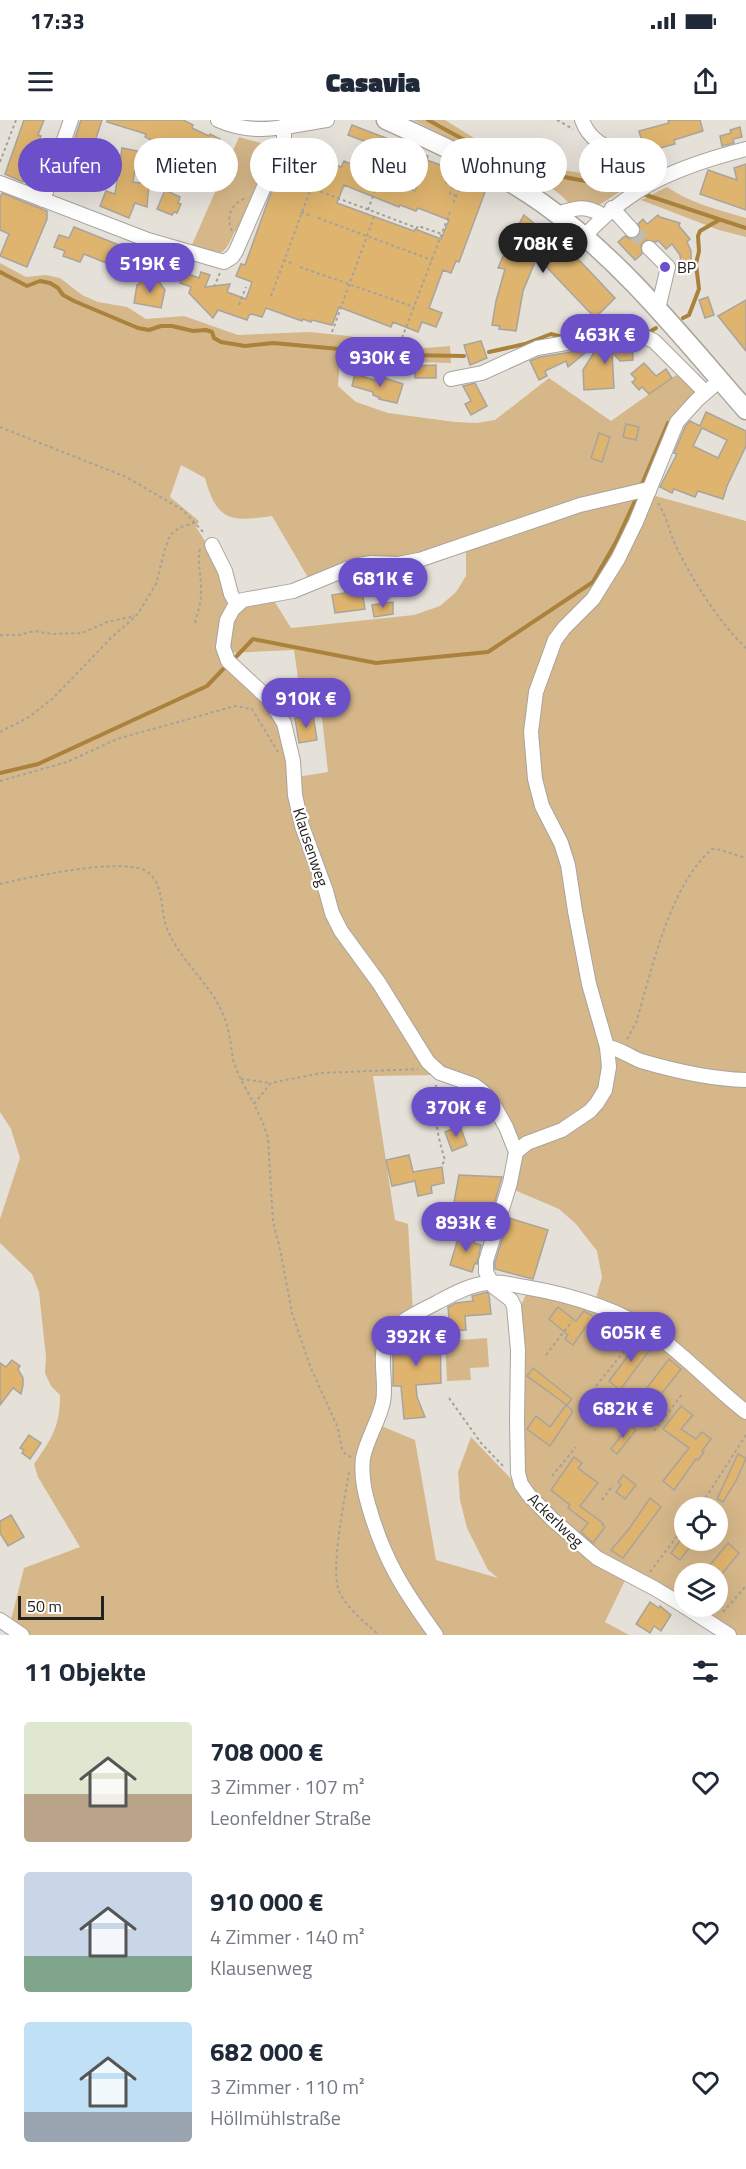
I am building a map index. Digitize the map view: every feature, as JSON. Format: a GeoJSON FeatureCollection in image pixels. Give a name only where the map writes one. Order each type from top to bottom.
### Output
{"type":"FeatureCollection","features":[{"type":"Feature","properties":{"kind":"main road"},"geometry":{"type":"LineString","coordinates":[[390,127],[497,175],[556,214],[622,271],[746,410]]}},
{"type":"Feature","properties":{"kind":"street"},"geometry":{"type":"LineString","coordinates":[[43,200],[71,120]]}},
{"type":"Feature","properties":{"kind":"street"},"geometry":{"type":"LineString","coordinates":[[218,120],[246,130],[327,120]]}},
{"type":"Feature","properties":{"kind":"street"},"geometry":{"type":"LineString","coordinates":[[582,120],[593,138]]}},
{"type":"Feature","properties":{"kind":"street"},"geometry":{"type":"LineString","coordinates":[[0,183],[148,240],[216,261],[227,261],[236,251],[284,141],[284,126]]}},
{"type":"Feature","properties":{"kind":"street"},"geometry":{"type":"LineString","coordinates":[[667,175],[692,164],[746,149]]}},
{"type":"Feature","properties":{"kind":"street"},"geometry":{"type":"LineString","coordinates":[[584,237],[612,208],[636,192]]}},
{"type":"Feature","properties":{"kind":"street"},"geometry":{"type":"LineString","coordinates":[[556,214],[575,208],[612,208],[632,230]]}},
{"type":"Feature","properties":{"kind":"street"},"geometry":{"type":"LineString","coordinates":[[649,248],[668,267],[658,309]]}},
{"type":"Feature","properties":{"kind":"street"},"geometry":{"type":"LineString","coordinates":[[452,380],[482,373],[537,348],[578,340],[619,328],[644,336],[668,353],[705,392]]}},
{"type":"Feature","properties":{"kind":"street"},"geometry":{"type":"LineString","coordinates":[[516,1152],[527,1143],[547,1137],[580,1119],[597,1103],[607,1081],[610,1047],[589,984],[565,854],[537,790],[531,746],[532,716],[539,680],[555,640],[593,599],[610,574],[636,522],[677,422],[705,392],[720,380]]}},
{"type":"Feature","properties":{"kind":"street"},"geometry":{"type":"LineString","coordinates":[[209,540],[225,571],[231,594],[237,605],[243,600],[293,591],[354,566],[371,563],[398,564],[419,560],[580,505],[644,490],[649,491]]}},
{"type":"Feature","properties":{"kind":"street","name":"Klausenweg"},"geometry":{"type":"LineString","coordinates":[[237,605],[227,620],[224,647],[230,663],[269,699],[284,723],[293,761],[295,795],[302,826],[335,921],[379,983],[418,1048],[438,1072]]}},
{"type":"Feature","properties":{"kind":"street"},"geometry":{"type":"LineString","coordinates":[[610,1047],[634,1059],[672,1070],[724,1079],[746,1080]]}},
{"type":"Feature","properties":{"kind":"street"},"geometry":{"type":"LineString","coordinates":[[438,1072],[474,1085],[485,1094],[502,1120],[516,1152],[508,1192],[486,1261],[486,1272],[490,1282],[511,1300],[514,1306]]}},
{"type":"Feature","properties":{"kind":"street"},"geometry":{"type":"LineString","coordinates":[[436,1635],[398,1580],[374,1526],[364,1491],[362,1473],[364,1456],[383,1403],[384,1349],[390,1334],[396,1327],[449,1296],[490,1282],[582,1300],[604,1307],[637,1323],[675,1351],[746,1412]]}},
{"type":"Feature","properties":{"kind":"street"},"geometry":{"type":"LineString","coordinates":[[514,1306],[524,1287]]}},
{"type":"Feature","properties":{"kind":"street","name":"Ackerlweg"},"geometry":{"type":"LineString","coordinates":[[514,1306],[518,1350],[519,1479],[524,1489],[584,1548],[607,1565],[674,1600]]}},
{"type":"Feature","properties":{"kind":"street","name":"Ackerlweg"},"geometry":{"type":"LineString","coordinates":[[701,1617],[729,1635]]}},
{"type":"Feature","properties":{"kind":"street"},"geometry":{"type":"LineString","coordinates":[[0,1620],[22,1635]]}},
{"type":"Feature","properties":{"kind":"path"},"geometry":{"type":"LineString","coordinates":[[0,162],[16,120]]}},
{"type":"Feature","properties":{"kind":"path"},"geometry":{"type":"LineString","coordinates":[[270,296],[308,192]]}},
{"type":"Feature","properties":{"kind":"path"},"geometry":{"type":"LineString","coordinates":[[321,192],[442,234]]}},
{"type":"Feature","properties":{"kind":"path"},"geometry":{"type":"LineString","coordinates":[[368,210],[375,192]]}},
{"type":"Feature","properties":{"kind":"path"},"geometry":{"type":"LineString","coordinates":[[451,192],[450,194],[456,196]]}},
{"type":"Feature","properties":{"kind":"path"},"geometry":{"type":"LineString","coordinates":[[453,204],[458,192]]}},
{"type":"Feature","properties":{"kind":"path"},"geometry":{"type":"LineString","coordinates":[[301,212],[311,216]]}},
{"type":"Feature","properties":{"kind":"path"},"geometry":{"type":"LineString","coordinates":[[402,338],[450,212]]}},
{"type":"Feature","properties":{"kind":"path"},"geometry":{"type":"LineString","coordinates":[[332,332],[376,213]]}},
{"type":"Feature","properties":{"kind":"path"},"geometry":{"type":"LineString","coordinates":[[318,218],[432,260]]}},
{"type":"Feature","properties":{"kind":"path"},"geometry":{"type":"LineString","coordinates":[[283,260],[294,264]]}},
{"type":"Feature","properties":{"kind":"path"},"geometry":{"type":"LineString","coordinates":[[300,267],[414,308]]}},
{"type":"Feature","properties":{"kind":"path"},"geometry":{"type":"LineString","coordinates":[[214,287],[222,269]]}},
{"type":"Feature","properties":{"kind":"path"},"geometry":{"type":"LineString","coordinates":[[239,305],[246,287]]}},
{"type":"Feature","properties":{"kind":"path"},"geometry":{"type":"LineString","coordinates":[[0,427],[109,469],[157,494],[183,510],[196,522],[209,540],[200,545],[198,561],[201,590],[195,622]]}},
{"type":"Feature","properties":{"kind":"path"},"geometry":{"type":"LineString","coordinates":[[649,491],[667,517],[672,537],[711,607],[746,648]]}},
{"type":"Feature","properties":{"kind":"path"},"geometry":{"type":"LineString","coordinates":[[1,732],[29,717],[52,699],[137,615],[156,584],[170,536],[179,528],[196,522]]}},
{"type":"Feature","properties":{"kind":"path"},"geometry":{"type":"LineString","coordinates":[[0,635],[19,635],[34,631],[52,634],[82,633],[107,622],[137,615]]}},
{"type":"Feature","properties":{"kind":"path"},"geometry":{"type":"LineString","coordinates":[[0,781],[67,762],[117,740],[235,706],[252,709],[282,759]]}},
{"type":"Feature","properties":{"kind":"path"},"geometry":{"type":"LineString","coordinates":[[610,1047],[626,1041],[632,1032],[677,900],[688,877],[712,849],[746,858]]}},
{"type":"Feature","properties":{"kind":"path"},"geometry":{"type":"LineString","coordinates":[[0,884],[97,867],[134,867],[145,871],[154,879],[159,888],[167,930],[174,944],[206,984],[219,1006],[229,1029],[233,1059],[263,1122],[268,1138],[273,1222],[298,1334],[338,1428],[342,1449],[352,1458],[364,1456]]}},
{"type":"Feature","properties":{"kind":"path"},"geometry":{"type":"LineString","coordinates":[[241,1079],[271,1083],[321,1073],[411,1069],[438,1072],[434,1102],[436,1125],[445,1160],[442,1165]]}},
{"type":"Feature","properties":{"kind":"path"},"geometry":{"type":"LineString","coordinates":[[254,1104],[271,1083]]}},
{"type":"Feature","properties":{"kind":"path"},"geometry":{"type":"LineString","coordinates":[[546,1355],[572,1321]]}},
{"type":"Feature","properties":{"kind":"path"},"geometry":{"type":"LineString","coordinates":[[596,1386],[625,1350]]}},
{"type":"Feature","properties":{"kind":"path"},"geometry":{"type":"LineString","coordinates":[[654,1431],[683,1393]]}},
{"type":"Feature","properties":{"kind":"path"},"geometry":{"type":"LineString","coordinates":[[449,1398],[481,1443],[519,1479]]}},
{"type":"Feature","properties":{"kind":"path"},"geometry":{"type":"LineString","coordinates":[[706,1497],[746,1435]]}},
{"type":"Feature","properties":{"kind":"path"},"geometry":{"type":"LineString","coordinates":[[552,1476],[576,1446]]}},
{"type":"Feature","properties":{"kind":"path"},"geometry":{"type":"LineString","coordinates":[[350,1469],[337,1545],[338,1561],[335,1575],[339,1590],[350,1607],[379,1635]]}},
{"type":"Feature","properties":{"kind":"path"},"geometry":{"type":"LineString","coordinates":[[602,1500],[613,1485]]}},
{"type":"Feature","properties":{"kind":"path"},"geometry":{"type":"LineString","coordinates":[[643,1582],[674,1540]]}},
{"type":"Feature","properties":{"kind":"path"},"geometry":{"type":"LineString","coordinates":[[728,1606],[746,1586]]}},
{"type":"Feature","properties":{"kind":"shaded area"},"geometry":{"type":"Polygon","coordinates":[[[413,120],[445,120],[474,138],[449,138],[413,120]]]}},
{"type":"Feature","properties":{"kind":"shaded area"},"geometry":{"type":"Polygon","coordinates":[[[239,137],[250,140],[250,192],[255,192],[237,232],[235,231],[223,251],[214,253],[191,247],[215,192],[238,192],[239,137]]]}},
{"type":"Feature","properties":{"kind":"shaded area"},"geometry":{"type":"Polygon","coordinates":[[[567,171],[579,173],[579,192],[619,192],[599,205],[584,202],[570,205],[556,192],[567,192],[567,171]]]}},
{"type":"Feature","properties":{"kind":"shaded area"},"geometry":{"type":"Polygon","coordinates":[[[667,187],[695,202],[746,218],[746,237],[719,230],[641,200],[657,192],[667,192],[667,187]]]}},
{"type":"Feature","properties":{"kind":"shaded area"},"geometry":{"type":"Polygon","coordinates":[[[0,263],[26,277],[46,275],[60,278],[82,295],[98,302],[127,307],[146,319],[184,316],[238,335],[309,332],[349,336],[392,345],[426,348],[450,346],[451,363],[340,360],[338,386],[356,402],[388,413],[455,422],[477,423],[495,420],[549,378],[611,421],[676,375],[698,388],[646,487],[421,556],[310,581],[272,516],[246,519],[228,516],[215,503],[205,478],[181,465],[170,497],[199,521],[196,527],[214,555],[228,596],[220,646],[279,718],[325,899],[436,1075],[373,1076],[395,1220],[408,1224],[413,1313],[389,1330],[382,1392],[364,1444],[368,1494],[367,1459],[379,1425],[415,1440],[436,1560],[498,1578],[488,1570],[467,1528],[460,1500],[458,1472],[471,1437],[516,1484],[520,1318],[521,1305],[528,1290],[548,1294],[636,1325],[746,1415],[746,1635],[735,1635],[706,1617],[728,1617],[728,1563],[674,1563],[674,1597],[629,1572],[605,1622],[629,1635],[27,1635],[10,1624],[24,1568],[80,1547],[38,1477],[34,1464],[54,1432],[60,1395],[51,1386],[45,1373],[46,1357],[39,1292],[32,1274],[0,1243],[0,1219],[20,1158],[11,1129],[0,1112],[0,263]]]}},
{"type":"Feature","properties":{"kind":"shaded area"},"geometry":{"type":"Polygon","coordinates":[[[645,495],[600,584],[566,621],[528,729],[561,853],[605,1048],[602,1087],[579,1116],[519,1142],[496,1101],[439,1070],[342,928],[304,828],[297,777],[328,772],[319,690],[323,683],[298,678],[294,650],[228,653],[235,616],[249,603],[273,599],[291,628],[414,615],[440,606],[456,592],[466,576],[466,547],[580,508],[645,495]]]}},
{"type":"Feature","properties":{"kind":"shaded area"},"geometry":{"type":"Polygon","coordinates":[[[652,495],[746,521],[746,1409],[705,1373],[595,1301],[602,1277],[597,1251],[576,1224],[559,1209],[512,1189],[518,1155],[588,1116],[612,1059],[548,812],[534,743],[547,664],[652,495]]]}},
{"type":"Feature","properties":{"kind":"shaded area"},"geometry":{"type":"Polygon","coordinates":[[[487,1338],[489,1367],[470,1368],[471,1380],[447,1381],[445,1341],[487,1338]]]}},
{"type":"Feature","properties":{"kind":"building"},"geometry":{"type":"Polygon","coordinates":[[[24,120],[44,120],[38,135],[41,136],[40,138],[18,138],[18,180],[5,174],[24,120]]]}},
{"type":"Feature","properties":{"kind":"building"},"geometry":{"type":"Polygon","coordinates":[[[81,120],[102,120],[96,138],[75,138],[81,120]]]}},
{"type":"Feature","properties":{"kind":"building"},"geometry":{"type":"Polygon","coordinates":[[[107,120],[183,120],[193,125],[192,128],[218,138],[147,138],[146,134],[107,122],[107,120]]]}},
{"type":"Feature","properties":{"kind":"building"},"geometry":{"type":"Polygon","coordinates":[[[668,120],[700,120],[703,131],[674,140],[675,144],[667,146],[667,138],[641,138],[639,131],[669,123],[668,120]]]}},
{"type":"Feature","properties":{"kind":"building"},"geometry":{"type":"Polygon","coordinates":[[[352,125],[386,138],[356,138],[348,135],[352,125]]]}},
{"type":"Feature","properties":{"kind":"building"},"geometry":{"type":"Polygon","coordinates":[[[740,127],[742,137],[733,139],[734,143],[722,146],[720,136],[740,127]]]}},
{"type":"Feature","properties":{"kind":"building"},"geometry":{"type":"Polygon","coordinates":[[[122,148],[134,150],[134,192],[148,192],[147,207],[135,203],[129,218],[100,206],[106,192],[115,194],[115,192],[122,192],[122,148]]]}},
{"type":"Feature","properties":{"kind":"building"},"geometry":{"type":"Polygon","coordinates":[[[428,160],[440,165],[440,192],[485,192],[459,262],[456,261],[451,273],[443,270],[429,308],[442,313],[436,327],[422,322],[418,332],[393,322],[391,327],[339,307],[332,325],[312,320],[311,322],[303,319],[302,321],[266,308],[262,317],[252,314],[247,320],[218,310],[213,318],[189,293],[191,287],[180,283],[183,272],[199,278],[201,272],[210,275],[205,287],[230,284],[227,292],[246,299],[252,282],[236,276],[241,264],[245,265],[271,192],[338,192],[338,166],[341,167],[344,161],[350,164],[350,187],[344,185],[337,203],[441,239],[449,220],[418,208],[416,211],[400,205],[399,207],[362,192],[428,192],[428,160]]]}},
{"type":"Feature","properties":{"kind":"building"},"geometry":{"type":"Polygon","coordinates":[[[746,164],[746,210],[700,194],[708,170],[737,180],[734,168],[746,164]]]}},
{"type":"Feature","properties":{"kind":"building"},"geometry":{"type":"Polygon","coordinates":[[[164,192],[180,197],[178,203],[181,204],[177,213],[174,212],[172,215],[157,209],[164,192]]]}},
{"type":"Feature","properties":{"kind":"building"},"geometry":{"type":"Polygon","coordinates":[[[2,193],[47,211],[47,219],[27,267],[0,256],[9,234],[0,230],[2,193]]]}},
{"type":"Feature","properties":{"kind":"building"},"geometry":{"type":"Polygon","coordinates":[[[524,215],[581,262],[615,298],[595,318],[537,257],[523,291],[516,331],[499,329],[500,326],[492,325],[505,269],[498,268],[524,215]]]}},
{"type":"Feature","properties":{"kind":"building"},"geometry":{"type":"Polygon","coordinates":[[[658,215],[680,223],[679,226],[690,239],[687,242],[691,251],[691,264],[681,263],[680,255],[672,244],[666,249],[658,240],[656,242],[646,240],[641,245],[642,254],[635,260],[618,242],[625,236],[630,239],[638,237],[641,232],[638,224],[643,219],[647,224],[658,215]]]}},
{"type":"Feature","properties":{"kind":"building"},"geometry":{"type":"Polygon","coordinates":[[[74,227],[129,249],[121,269],[84,254],[80,262],[63,256],[65,251],[54,247],[59,235],[69,238],[74,227]]]}},
{"type":"Feature","properties":{"kind":"building"},"geometry":{"type":"Polygon","coordinates":[[[144,280],[151,287],[158,280],[165,290],[161,308],[134,303],[137,285],[144,280]]]}},
{"type":"Feature","properties":{"kind":"building"},"geometry":{"type":"Polygon","coordinates":[[[708,297],[714,315],[705,318],[699,300],[708,297]]]}},
{"type":"Feature","properties":{"kind":"building"},"geometry":{"type":"Polygon","coordinates":[[[746,300],[746,351],[718,316],[746,300]]]}},
{"type":"Feature","properties":{"kind":"building"},"geometry":{"type":"Polygon","coordinates":[[[481,341],[487,358],[470,365],[464,345],[481,341]]]}},
{"type":"Feature","properties":{"kind":"building"},"geometry":{"type":"Polygon","coordinates":[[[632,341],[633,360],[620,361],[612,352],[614,388],[584,390],[583,370],[598,346],[632,341]]]}},
{"type":"Feature","properties":{"kind":"building"},"geometry":{"type":"Polygon","coordinates":[[[590,349],[568,367],[566,361],[545,371],[547,376],[539,380],[530,361],[540,357],[590,349]]]}},
{"type":"Feature","properties":{"kind":"building"},"geometry":{"type":"Polygon","coordinates":[[[644,363],[656,376],[666,369],[672,378],[649,394],[642,387],[639,390],[632,382],[636,379],[631,374],[644,363]]]}},
{"type":"Feature","properties":{"kind":"building"},"geometry":{"type":"Polygon","coordinates":[[[436,365],[436,378],[415,378],[415,366],[436,365]]]}},
{"type":"Feature","properties":{"kind":"building"},"geometry":{"type":"Polygon","coordinates":[[[355,374],[377,381],[378,376],[403,384],[397,403],[379,399],[373,395],[373,392],[352,386],[355,374]]]}},
{"type":"Feature","properties":{"kind":"building"},"geometry":{"type":"Polygon","coordinates":[[[475,383],[487,406],[471,415],[465,404],[471,401],[463,386],[475,383]]]}},
{"type":"Feature","properties":{"kind":"building"},"geometry":{"type":"Polygon","coordinates":[[[706,412],[746,431],[746,446],[723,499],[698,491],[695,497],[674,489],[672,493],[660,487],[677,454],[674,453],[685,427],[690,421],[700,426],[706,412]],[[702,428],[693,446],[718,458],[727,440],[702,428]]]}},
{"type":"Feature","properties":{"kind":"building"},"geometry":{"type":"Polygon","coordinates":[[[626,424],[639,427],[636,440],[623,437],[626,424]]]}},
{"type":"Feature","properties":{"kind":"building"},"geometry":{"type":"Polygon","coordinates":[[[599,433],[610,437],[602,462],[591,458],[599,433]]]}},
{"type":"Feature","properties":{"kind":"building"},"geometry":{"type":"Polygon","coordinates":[[[362,590],[365,609],[335,613],[332,595],[362,590]]]}},
{"type":"Feature","properties":{"kind":"building"},"geometry":{"type":"Polygon","coordinates":[[[393,602],[393,614],[374,617],[372,605],[393,602]]]}},
{"type":"Feature","properties":{"kind":"building"},"geometry":{"type":"Polygon","coordinates":[[[313,715],[317,740],[299,743],[295,718],[313,715]]]}},
{"type":"Feature","properties":{"kind":"building"},"geometry":{"type":"Polygon","coordinates":[[[460,1126],[467,1145],[452,1151],[445,1132],[460,1126]]]}},
{"type":"Feature","properties":{"kind":"building"},"geometry":{"type":"Polygon","coordinates":[[[409,1155],[413,1172],[442,1167],[444,1183],[431,1186],[432,1193],[418,1196],[415,1181],[392,1186],[386,1160],[409,1155]]]}},
{"type":"Feature","properties":{"kind":"building"},"geometry":{"type":"Polygon","coordinates":[[[459,1175],[502,1177],[489,1222],[452,1213],[459,1175]]]}},
{"type":"Feature","properties":{"kind":"building"},"geometry":{"type":"Polygon","coordinates":[[[509,1218],[548,1230],[533,1279],[495,1269],[495,1262],[509,1218]]]}},
{"type":"Feature","properties":{"kind":"building"},"geometry":{"type":"Polygon","coordinates":[[[460,1232],[476,1237],[474,1243],[481,1245],[477,1264],[475,1263],[472,1272],[450,1265],[460,1232]]]}},
{"type":"Feature","properties":{"kind":"building"},"geometry":{"type":"Polygon","coordinates":[[[487,1292],[491,1314],[465,1316],[466,1330],[450,1331],[448,1307],[456,1303],[473,1301],[472,1296],[487,1292]]]}},
{"type":"Feature","properties":{"kind":"building"},"geometry":{"type":"Polygon","coordinates":[[[558,1307],[576,1321],[584,1311],[598,1319],[591,1327],[588,1324],[573,1345],[565,1339],[568,1335],[549,1319],[558,1307]]]}},
{"type":"Feature","properties":{"kind":"building"},"geometry":{"type":"Polygon","coordinates":[[[405,1331],[440,1331],[441,1383],[416,1385],[417,1397],[425,1417],[404,1419],[401,1386],[393,1386],[393,1348],[405,1331]]]}},
{"type":"Feature","properties":{"kind":"building"},"geometry":{"type":"Polygon","coordinates":[[[639,1337],[652,1347],[620,1390],[609,1381],[634,1348],[632,1346],[639,1337]]]}},
{"type":"Feature","properties":{"kind":"building"},"geometry":{"type":"Polygon","coordinates":[[[669,1359],[681,1369],[648,1411],[636,1402],[669,1359]]]}},
{"type":"Feature","properties":{"kind":"building"},"geometry":{"type":"Polygon","coordinates":[[[12,1360],[20,1366],[18,1369],[23,1378],[21,1394],[13,1388],[0,1405],[0,1363],[6,1367],[12,1360]]]}},
{"type":"Feature","properties":{"kind":"building"},"geometry":{"type":"Polygon","coordinates":[[[533,1368],[572,1399],[567,1405],[527,1376],[533,1368]]]}},
{"type":"Feature","properties":{"kind":"building"},"geometry":{"type":"Polygon","coordinates":[[[566,1405],[572,1413],[550,1446],[527,1429],[536,1416],[550,1427],[566,1405]]]}},
{"type":"Feature","properties":{"kind":"building"},"geometry":{"type":"Polygon","coordinates":[[[681,1406],[693,1415],[681,1429],[696,1439],[702,1432],[711,1439],[702,1451],[704,1452],[698,1460],[696,1459],[674,1490],[663,1481],[689,1448],[663,1429],[681,1406]]]}},
{"type":"Feature","properties":{"kind":"building"},"geometry":{"type":"Polygon","coordinates":[[[629,1425],[636,1430],[617,1454],[611,1449],[629,1425]]]}},
{"type":"Feature","properties":{"kind":"building"},"geometry":{"type":"Polygon","coordinates":[[[29,1435],[41,1443],[30,1459],[22,1453],[24,1450],[20,1448],[29,1435]]]}},
{"type":"Feature","properties":{"kind":"building"},"geometry":{"type":"Polygon","coordinates":[[[738,1454],[746,1458],[726,1497],[718,1497],[738,1454]]]}},
{"type":"Feature","properties":{"kind":"building"},"geometry":{"type":"Polygon","coordinates":[[[574,1457],[582,1463],[578,1468],[598,1483],[580,1506],[605,1527],[593,1543],[581,1532],[588,1523],[568,1508],[570,1505],[551,1490],[574,1457]]]}},
{"type":"Feature","properties":{"kind":"building"},"geometry":{"type":"Polygon","coordinates":[[[623,1475],[636,1485],[625,1499],[616,1492],[621,1485],[618,1482],[623,1475]]]}},
{"type":"Feature","properties":{"kind":"building"},"geometry":{"type":"Polygon","coordinates":[[[650,1498],[661,1507],[623,1558],[611,1550],[629,1529],[650,1498]]]}},
{"type":"Feature","properties":{"kind":"building"},"geometry":{"type":"Polygon","coordinates":[[[11,1515],[24,1537],[8,1546],[0,1533],[0,1521],[11,1515]]]}},
{"type":"Feature","properties":{"kind":"building"},"geometry":{"type":"Polygon","coordinates":[[[728,1543],[739,1553],[728,1566],[728,1563],[712,1563],[721,1551],[728,1551],[728,1543]]]}},
{"type":"Feature","properties":{"kind":"building"},"geometry":{"type":"Polygon","coordinates":[[[674,1549],[674,1551],[687,1551],[680,1560],[671,1553],[674,1549]]]}},
{"type":"Feature","properties":{"kind":"building"},"geometry":{"type":"Polygon","coordinates":[[[650,1602],[659,1608],[660,1606],[671,1615],[661,1631],[654,1626],[650,1633],[636,1624],[650,1602]]]}},
{"type":"Feature","properties":{"kind":"waterway"},"geometry":{"type":"LineString","coordinates":[[428,120],[509,161],[537,171],[579,180]]}},
{"type":"Feature","properties":{"kind":"waterway"},"geometry":{"type":"LineString","coordinates":[[643,194],[746,228]]}},
{"type":"Feature","properties":{"kind":"waterway"},"geometry":{"type":"LineString","coordinates":[[683,318],[689,315],[699,289],[696,264],[699,251],[698,236],[700,231],[719,220]]}},
{"type":"Feature","properties":{"kind":"waterway"},"geometry":{"type":"LineString","coordinates":[[0,272],[27,286],[40,281],[50,283],[74,301],[138,328],[149,330],[161,326],[193,331],[206,330],[212,332],[214,338],[221,342],[245,346],[273,343],[406,355],[464,356]]}},
{"type":"Feature","properties":{"kind":"waterway"},"geometry":{"type":"LineString","coordinates":[[648,333],[656,328]]}},
{"type":"Feature","properties":{"kind":"waterway"},"geometry":{"type":"LineString","coordinates":[[489,352],[525,344],[551,334],[566,338]]}},
{"type":"Feature","properties":{"kind":"waterway"},"geometry":{"type":"LineString","coordinates":[[642,484],[668,423]]}},
{"type":"Feature","properties":{"kind":"waterway"},"geometry":{"type":"LineString","coordinates":[[233,660],[253,639],[376,663],[488,652],[593,582],[616,542],[636,499]]}},
{"type":"Feature","properties":{"kind":"waterway"},"geometry":{"type":"LineString","coordinates":[[0,773],[38,764],[207,686],[227,665]]}},
{"type":"Feature","properties":{"kind":"tunnel"},"geometry":{"type":"LineString","coordinates":[[632,230],[649,248]]}},
{"type":"Feature","properties":{"kind":"place","name":"BP"},"geometry":{"type":"Point","coordinates":[665,267]}}]}
